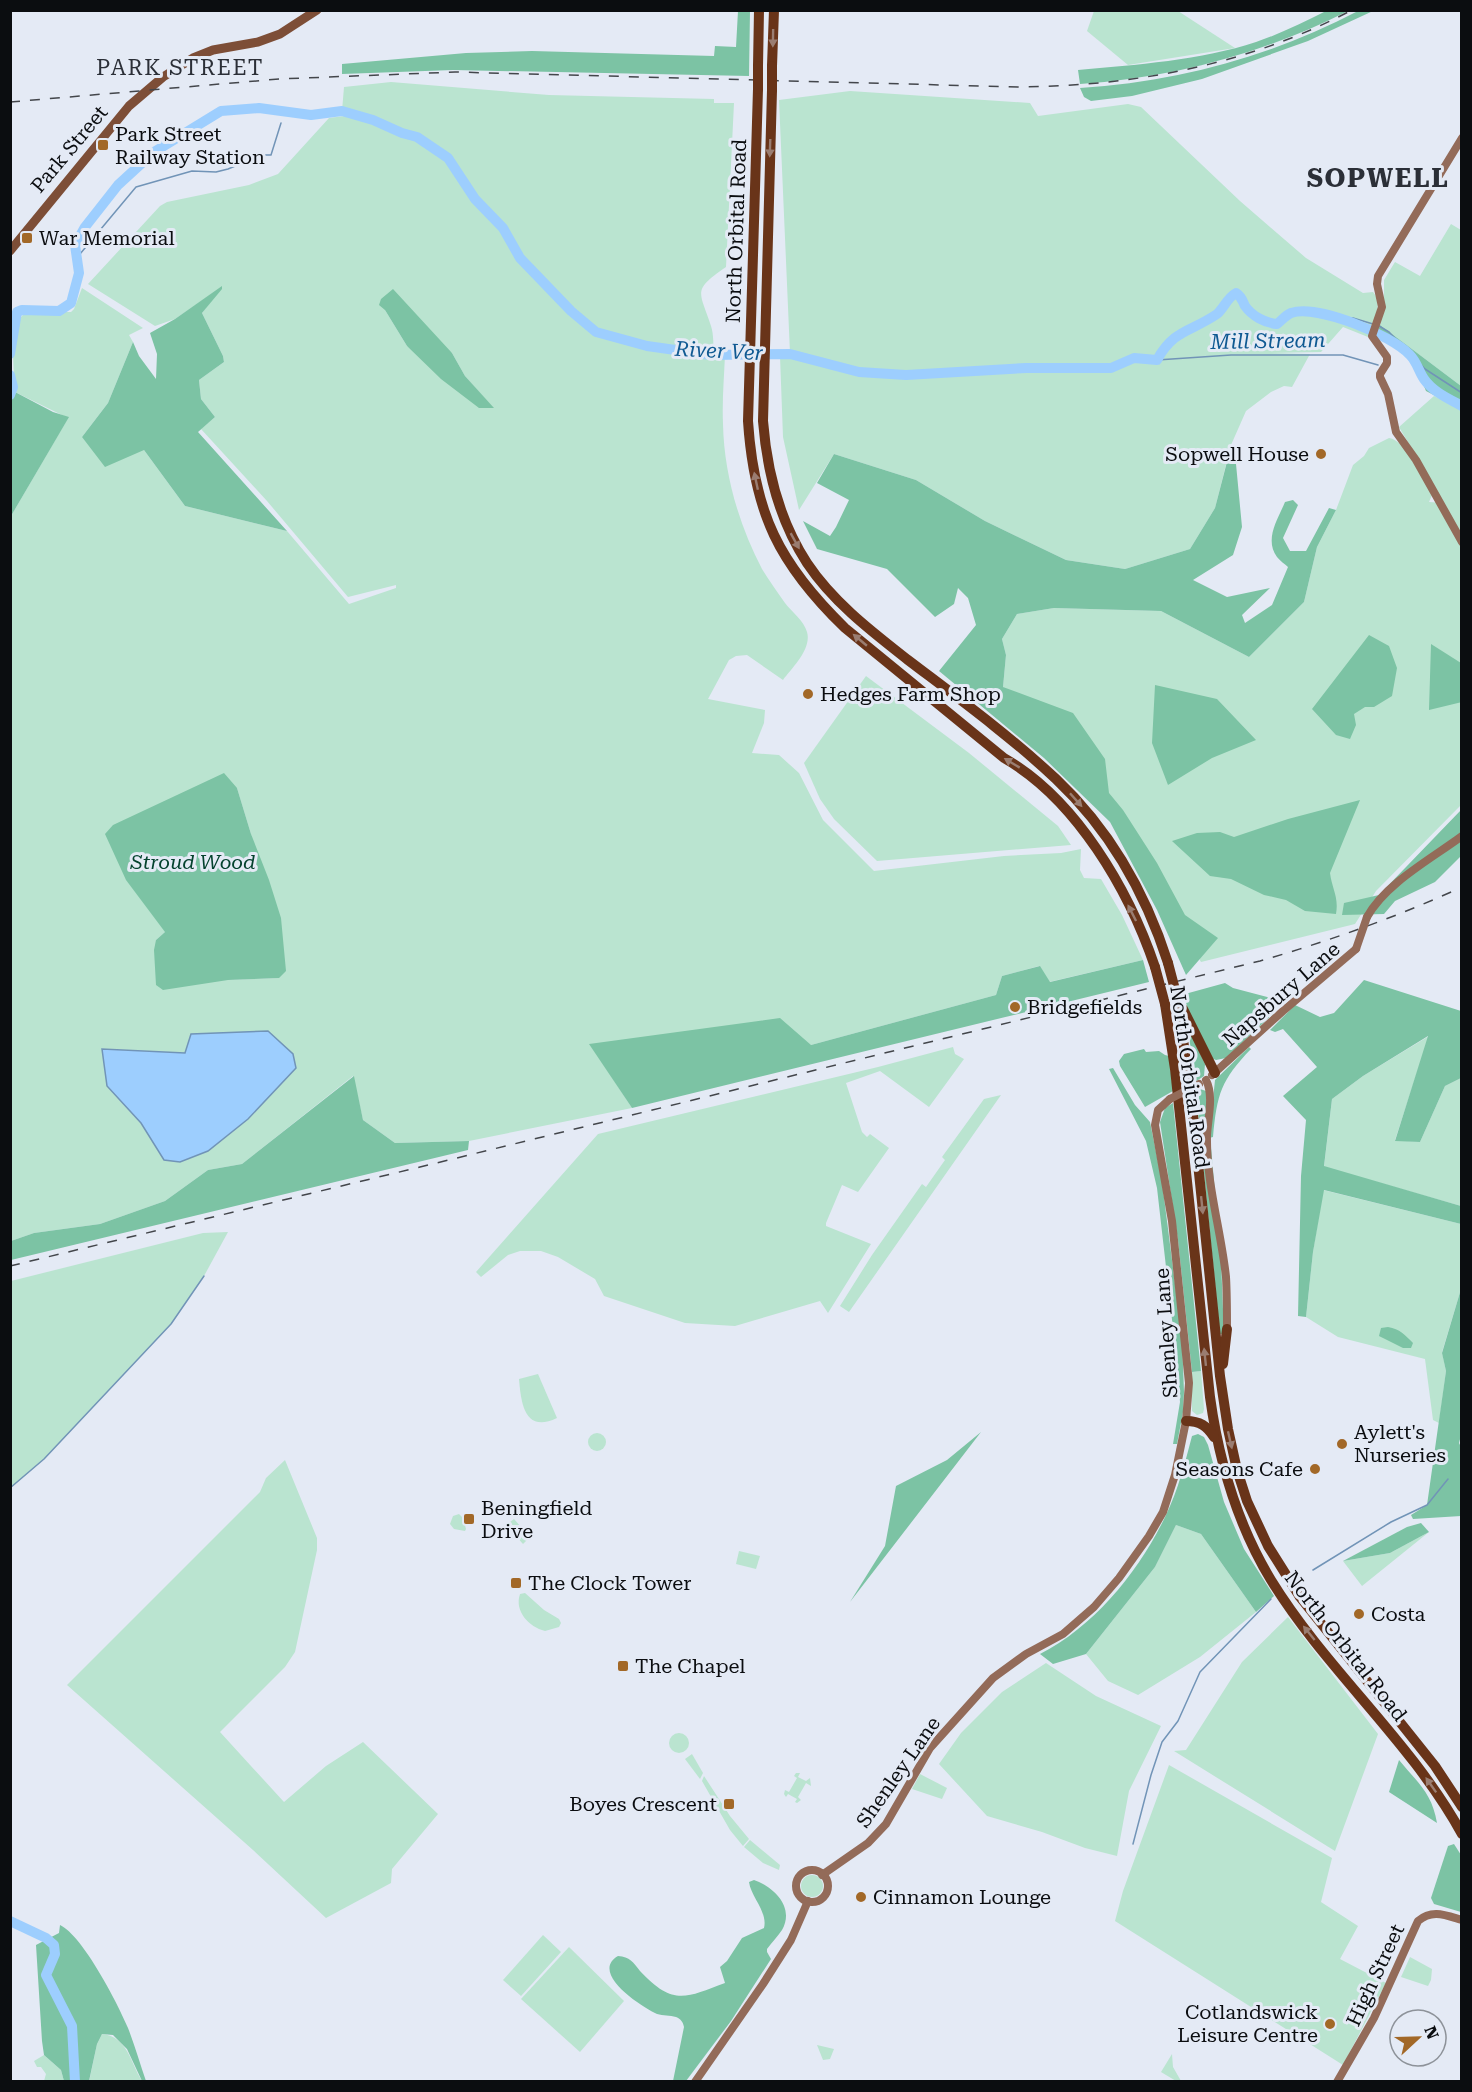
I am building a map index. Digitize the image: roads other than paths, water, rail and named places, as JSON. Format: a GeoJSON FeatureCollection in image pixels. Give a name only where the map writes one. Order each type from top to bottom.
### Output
{"type":"FeatureCollection","features":[{"type":"Feature","properties":{"kind":"highway","name":"North Orbital Road"},"geometry":{"type":"LineString","coordinates":[[759,10],[748,421],[756,484],[766,516],[789,564],[822,606],[845,628],[1004,758],[1020,767],[1065,810],[1112,872],[1144,938],[1165,1004],[1176,1079],[1210,1397],[1216,1440],[1232,1498],[1241,1521],[1272,1581],[1304,1627],[1426,1779],[1461,1834]]}},
{"type":"Feature","properties":{"kind":"highway","name":"North Orbital Road"},"geometry":{"type":"LineString","coordinates":[[774,10],[763,422],[770,476],[784,519],[807,563],[856,618],[1033,758],[1064,787],[1088,813],[1125,866],[1149,910],[1168,963],[1178,1001],[1193,1115],[1220,1376],[1228,1429],[1247,1501],[1268,1546],[1300,1597],[1435,1766],[1461,1807]]}},
{"type":"Feature","properties":{"kind":"highway"},"geometry":{"type":"LineString","coordinates":[[1178,1001],[1207,1079]]}},
{"type":"Feature","properties":{"kind":"highway"},"geometry":{"type":"LineString","coordinates":[[1220,1376],[1227,1329]]}},
{"type":"Feature","properties":{"kind":"highway"},"geometry":{"type":"LineString","coordinates":[[1192,1421],[1206,1415],[1210,1397]]}},
{"type":"Feature","properties":{"kind":"highway"},"geometry":{"type":"LineString","coordinates":[[1192,1421],[1209,1429],[1216,1440]]}},
{"type":"Feature","properties":{"kind":"main road","name":"Park Street"},"geometry":{"type":"LineString","coordinates":[[10,251],[129,106],[163,77],[193,58],[213,50],[270,39],[317,10]]}},
{"type":"Feature","properties":{"kind":"street"},"geometry":{"type":"LineString","coordinates":[[1461,138],[1377,276],[1382,307],[1373,339],[1386,354],[1388,360],[1380,377],[1388,394],[1396,432],[1419,465],[1461,542]]}},
{"type":"Feature","properties":{"kind":"street","name":"Napsbury Lane"},"geometry":{"type":"LineString","coordinates":[[1207,1079],[1356,949],[1367,917],[1384,895],[1417,867],[1461,836]]}},
{"type":"Feature","properties":{"kind":"street"},"geometry":{"type":"LineString","coordinates":[[1207,1079],[1210,1092],[1208,1158],[1213,1204],[1226,1276],[1227,1329]]}},
{"type":"Feature","properties":{"kind":"street","name":"Shenley Lane"},"geometry":{"type":"LineString","coordinates":[[822,1875],[868,1843],[886,1824],[930,1748],[993,1678],[1017,1660],[1072,1628],[1094,1607],[1119,1578],[1163,1512],[1192,1421],[1186,1342],[1170,1205],[1155,1125],[1158,1110],[1170,1099],[1207,1079]]}},
{"type":"Feature","properties":{"kind":"street"},"geometry":{"type":"LineString","coordinates":[[810,1871],[822,1875],[827,1883],[825,1896],[817,1901],[808,1902],[798,1892],[797,1883],[799,1878],[810,1871]]}},
{"type":"Feature","properties":{"kind":"street"},"geometry":{"type":"LineString","coordinates":[[695,2082],[774,1968],[798,1926],[808,1902]]}},
{"type":"Feature","properties":{"kind":"street","name":"High Street"},"geometry":{"type":"LineString","coordinates":[[1337,2082],[1374,2018],[1418,1921],[1426,1915],[1437,1913],[1461,1920]]}},
{"type":"Feature","properties":{"kind":"water"},"geometry":{"type":"Polygon","coordinates":[[[268,1031],[293,1054],[296,1068],[248,1119],[208,1151],[180,1162],[164,1160],[141,1123],[107,1086],[102,1049],[185,1053],[191,1034],[268,1031]]]}},
{"type":"Feature","properties":{"kind":"waterway","name":"River Ver"},"geometry":{"type":"LineString","coordinates":[[10,354],[17,312],[22,310],[59,311],[71,303],[79,273],[75,245],[85,227],[118,185],[154,152],[221,111],[259,108],[311,115],[342,111],[417,137],[448,158],[475,199],[503,228],[520,258],[571,311],[596,332],[647,346],[711,355],[790,354],[859,372],[906,375],[1026,368],[1111,368],[1134,358],[1157,360],[1170,342],[1217,314],[1236,293],[1251,313],[1268,322],[1277,324],[1291,313],[1303,311],[1336,317],[1371,331],[1401,347],[1412,358],[1432,388],[1462,406]]}},
{"type":"Feature","properties":{"kind":"waterway","name":"River Ver"},"geometry":{"type":"LineString","coordinates":[[79,273],[80,254],[136,187],[192,171],[216,172],[262,155],[271,155],[281,123]]}},
{"type":"Feature","properties":{"kind":"waterway"},"geometry":{"type":"LineString","coordinates":[[1341,318],[1353,318],[1373,324]]}},
{"type":"Feature","properties":{"kind":"waterway","name":"River Ver"},"geometry":{"type":"LineString","coordinates":[[1379,326],[1389,332],[1425,369],[1462,393]]}},
{"type":"Feature","properties":{"kind":"waterway","name":"Mill Stream"},"geometry":{"type":"LineString","coordinates":[[1157,360],[1231,355],[1343,355],[1378,365]]}},
{"type":"Feature","properties":{"kind":"waterway","name":"River Ver"},"geometry":{"type":"LineString","coordinates":[[10,375],[13,387],[10,395]]}},
{"type":"Feature","properties":{"kind":"waterway"},"geometry":{"type":"LineString","coordinates":[[10,1488],[44,1459],[171,1324],[204,1276]]}},
{"type":"Feature","properties":{"kind":"waterway"},"geometry":{"type":"LineString","coordinates":[[1313,1570],[1391,1522],[1427,1505],[1448,1479]]}},
{"type":"Feature","properties":{"kind":"waterway"},"geometry":{"type":"LineString","coordinates":[[1133,1844],[1162,1742],[1178,1721],[1200,1672],[1271,1599]]}},
{"type":"Feature","properties":{"kind":"waterway"},"geometry":{"type":"LineString","coordinates":[[10,1921],[46,1938],[54,1945],[55,1954],[46,1975],[72,2026],[75,2082]]}},
{"type":"Feature","properties":{"kind":"railway"},"geometry":{"type":"LineString","coordinates":[[10,102],[279,79],[455,72],[1018,87],[1062,86],[1148,77],[1190,69],[1272,45],[1352,10]]}},
{"type":"Feature","properties":{"kind":"railway"},"geometry":{"type":"LineString","coordinates":[[10,1266],[1260,961],[1362,928],[1462,887]]}},
{"type":"Feature","properties":{"kind":"place","name":"Park Street Railway Station"},"geometry":{"type":"Point","coordinates":[103,145]}},
{"type":"Feature","properties":{"kind":"place","name":"War Memorial"},"geometry":{"type":"Point","coordinates":[27,238]}},
{"type":"Feature","properties":{"kind":"place","name":"Sopwell House"},"geometry":{"type":"Point","coordinates":[1321,454]}},
{"type":"Feature","properties":{"kind":"place","name":"Hedges Farm Shop"},"geometry":{"type":"Point","coordinates":[808,694]}},
{"type":"Feature","properties":{"kind":"place","name":"Bridgefields"},"geometry":{"type":"Point","coordinates":[1015,1007]}},
{"type":"Feature","properties":{"kind":"place","name":"Aylett's Nurseries"},"geometry":{"type":"Point","coordinates":[1342,1444]}},
{"type":"Feature","properties":{"kind":"place","name":"Seasons Cafe"},"geometry":{"type":"Point","coordinates":[1315,1469]}},
{"type":"Feature","properties":{"kind":"place","name":"Beningfield Drive"},"geometry":{"type":"Point","coordinates":[469,1519]}},
{"type":"Feature","properties":{"kind":"place","name":"The Clock Tower"},"geometry":{"type":"Point","coordinates":[516,1583]}},
{"type":"Feature","properties":{"kind":"place","name":"Costa"},"geometry":{"type":"Point","coordinates":[1359,1614]}},
{"type":"Feature","properties":{"kind":"place","name":"The Chapel"},"geometry":{"type":"Point","coordinates":[623,1666]}},
{"type":"Feature","properties":{"kind":"place","name":"Boyes Crescent"},"geometry":{"type":"Point","coordinates":[729,1804]}},
{"type":"Feature","properties":{"kind":"place","name":"Cinnamon Lounge"},"geometry":{"type":"Point","coordinates":[861,1897]}},
{"type":"Feature","properties":{"kind":"place","name":"Cotlandswick Leisure Centre"},"geometry":{"type":"Point","coordinates":[1330,2024]}},
{"type":"Feature","properties":{"kind":"district","name":"PARK STREET"},"geometry":{"type":"Point","coordinates":[180,67]}},
{"type":"Feature","properties":{"kind":"district","name":"SOPWELL"},"geometry":{"type":"Point","coordinates":[1378,178]}},
{"type":"Feature","properties":{"kind":"park label","name":"Stroud Wood"},"geometry":{"type":"Point","coordinates":[193,862]}}]}
